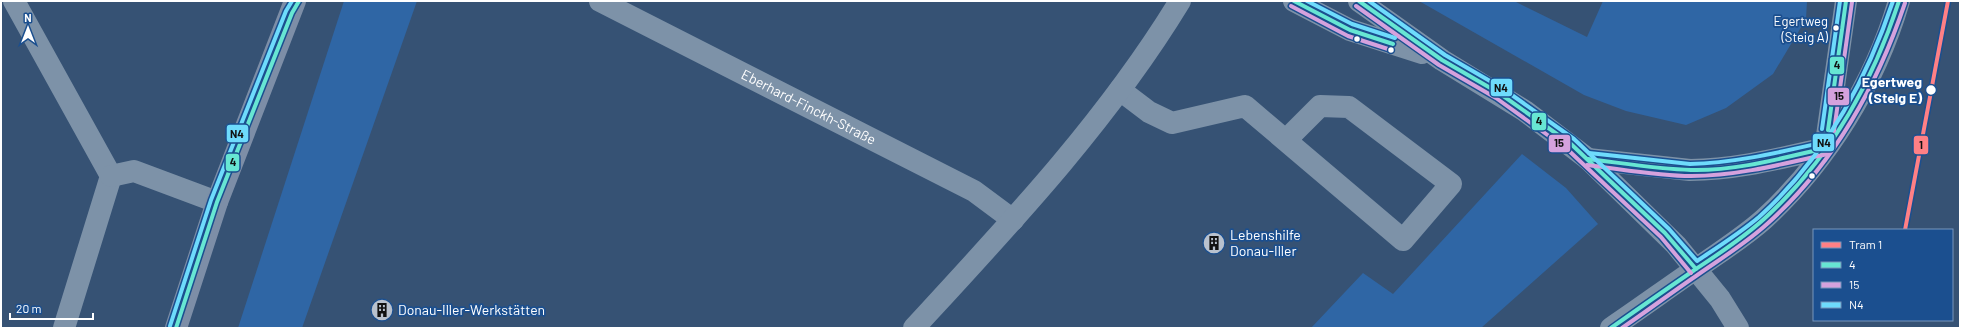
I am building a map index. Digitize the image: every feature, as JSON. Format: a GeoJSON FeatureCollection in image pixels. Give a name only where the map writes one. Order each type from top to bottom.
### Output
{"type":"FeatureCollection","features":[{"type":"Feature","properties":{"kind":"main road"},"geometry":{"type":"LineString","coordinates":[[176,328],[217,202],[295,5]]}},
{"type":"Feature","properties":{"kind":"street"},"geometry":{"type":"LineString","coordinates":[[14,1],[111,176],[64,328]]}},
{"type":"Feature","properties":{"kind":"street","name":"Eberhard-Finckh-Straße"},"geometry":{"type":"LineString","coordinates":[[600,1],[974,191],[1013,220]]}},
{"type":"Feature","properties":{"kind":"street"},"geometry":{"type":"LineString","coordinates":[[914,328],[1013,220],[1120,90],[1180,1]]}},
{"type":"Feature","properties":{"kind":"street"},"geometry":{"type":"LineString","coordinates":[[1294,1],[1350,30],[1442,60]]}},
{"type":"Feature","properties":{"kind":"street"},"geometry":{"type":"LineString","coordinates":[[1359,1],[1442,60],[1525,111],[1588,159],[1665,233],[1720,299],[1738,328]]}},
{"type":"Feature","properties":{"kind":"street"},"geometry":{"type":"LineString","coordinates":[[1826,148],[1846,1]]}},
{"type":"Feature","properties":{"kind":"street"},"geometry":{"type":"LineString","coordinates":[[1611,328],[1696,269],[1764,219],[1795,187],[1826,148],[1850,112],[1873,71],[1899,1]]}},
{"type":"Feature","properties":{"kind":"street"},"geometry":{"type":"LineString","coordinates":[[1120,90],[1149,112],[1172,123],[1245,106],[1403,240],[1451,184],[1349,107],[1320,106],[1286,140]]}},
{"type":"Feature","properties":{"kind":"street"},"geometry":{"type":"LineString","coordinates":[[1588,159],[1690,170],[1706,170],[1736,168],[1826,148]]}},
{"type":"Feature","properties":{"kind":"street"},"geometry":{"type":"LineString","coordinates":[[111,176],[134,171],[217,202]]}},
{"type":"Feature","properties":{"kind":"shaded area"},"geometry":{"type":"Polygon","coordinates":[[[344,1],[417,1],[302,328],[238,328],[344,1]]]}},
{"type":"Feature","properties":{"kind":"shaded area"},"geometry":{"type":"Polygon","coordinates":[[[1419,1],[1514,1],[1587,37],[1603,1],[1807,1],[1806,19],[1773,74],[1726,108],[1686,125],[1626,111],[1584,95],[1419,1]]]}},
{"type":"Feature","properties":{"kind":"shaded area"},"geometry":{"type":"Polygon","coordinates":[[[1522,154],[1566,188],[1598,224],[1481,328],[1311,328],[1363,273],[1393,294],[1522,154]]]}},
{"type":"Feature","properties":{"kind":"tram line","name":"1"},"geometry":{"type":"LineString","coordinates":[[1905,229],[1948,1]]}},
{"type":"Feature","properties":{"kind":"transit line","name":"N4"},"geometry":{"type":"LineString","coordinates":[[170,326],[211,200],[286,11],[292,1]]}},
{"type":"Feature","properties":{"kind":"transit line","name":"4"},"geometry":{"type":"LineString","coordinates":[[176,328],[217,202],[292,13],[299,1]]}},
{"type":"Feature","properties":{"kind":"transit line","name":"4"},"geometry":{"type":"LineString","coordinates":[[1294,1],[1350,30],[1393,44]]}},
{"type":"Feature","properties":{"kind":"transit line","name":"N4"},"geometry":{"type":"LineString","coordinates":[[1307,1],[1352,24],[1395,38]]}},
{"type":"Feature","properties":{"kind":"transit line","name":"4"},"geometry":{"type":"LineString","coordinates":[[1359,1],[1442,60],[1499,93],[1571,144],[1665,233],[1696,269]]}},
{"type":"Feature","properties":{"kind":"transit line","name":"N4"},"geometry":{"type":"LineString","coordinates":[[1369,1],[1445,55],[1502,88],[1574,139],[1669,229],[1697,261],[1759,217],[1782,194],[1822,145],[1856,90],[1870,61],[1893,1]]}},
{"type":"Feature","properties":{"kind":"transit line","name":"N4"},"geometry":{"type":"LineString","coordinates":[[1822,129],[1840,1]]}},
{"type":"Feature","properties":{"kind":"transit line","name":"4"},"geometry":{"type":"LineString","coordinates":[[1828,130],[1846,1]]}},
{"type":"Feature","properties":{"kind":"transit line","name":"4"},"geometry":{"type":"LineString","coordinates":[[1611,328],[1720,253],[1756,226],[1809,172],[1846,119],[1862,91],[1876,62],[1899,1]]}},
{"type":"Feature","properties":{"kind":"transit line","name":"15"},"geometry":{"type":"LineString","coordinates":[[1834,131],[1852,2]]}},
{"type":"Feature","properties":{"kind":"transit line","name":"15"},"geometry":{"type":"LineString","coordinates":[[1622,328],[1750,238],[1791,201],[1832,150],[1850,122],[1881,64],[1905,3]]}},
{"type":"Feature","properties":{"kind":"transit line","name":"15"},"geometry":{"type":"LineString","coordinates":[[1291,6],[1348,36],[1391,50]]}},
{"type":"Feature","properties":{"kind":"transit line","name":"15"},"geometry":{"type":"LineString","coordinates":[[1356,6],[1439,65],[1496,98],[1567,149],[1661,237],[1691,273]]}},
{"type":"Feature","properties":{"kind":"transit line","name":"N4"},"geometry":{"type":"LineString","coordinates":[[1589,153],[1690,164],[1724,162],[1825,142]]}},
{"type":"Feature","properties":{"kind":"transit line","name":"4"},"geometry":{"type":"LineString","coordinates":[[1588,159],[1640,166],[1708,170],[1759,163],[1826,148]]}},
{"type":"Feature","properties":{"kind":"transit line","name":"15"},"geometry":{"type":"LineString","coordinates":[[1587,165],[1666,175],[1691,176],[1743,172],[1827,154]]}},
{"type":"Feature","properties":{"kind":"place","name":"Egertweg (Steig A)"},"geometry":{"type":"Point","coordinates":[1836,28]}},
{"type":"Feature","properties":{"kind":"place","name":"Egertweg (Steig E)"},"geometry":{"type":"Point","coordinates":[1931,90]}},
{"type":"Feature","properties":{"kind":"place","name":"Lebenshilfe Donau-Iller"},"geometry":{"type":"Point","coordinates":[1214,243]}},
{"type":"Feature","properties":{"kind":"place","name":"Donau-Iller-Werkstätten"},"geometry":{"type":"Point","coordinates":[382,310]}}]}
